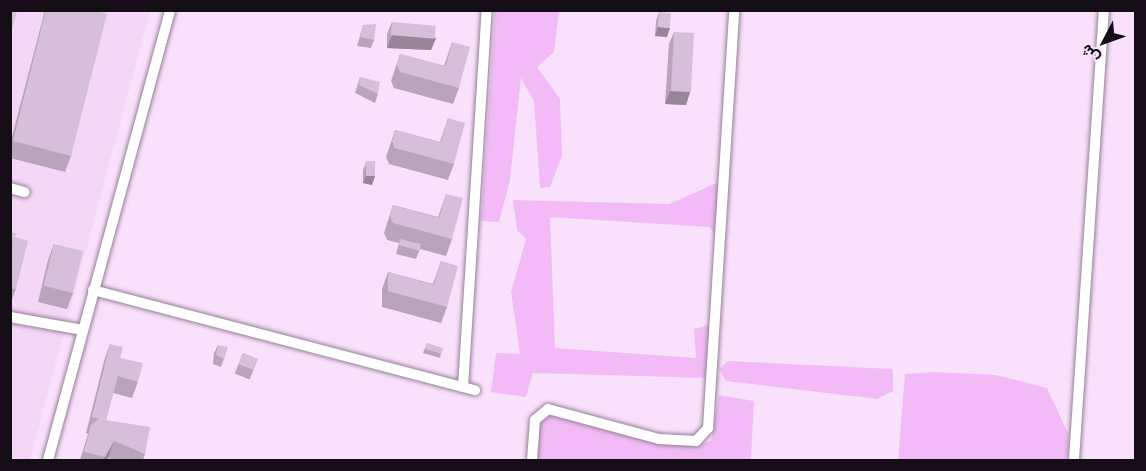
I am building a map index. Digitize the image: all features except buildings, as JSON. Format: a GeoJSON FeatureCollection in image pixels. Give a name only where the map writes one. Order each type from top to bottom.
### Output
{"type":"FeatureCollection","features":[{"type":"Feature","properties":{"kind":"street"},"geometry":{"type":"LineString","coordinates":[[48,460],[170,10]]}},
{"type":"Feature","properties":{"kind":"street"},"geometry":{"type":"LineString","coordinates":[[463,387],[487,10]]}},
{"type":"Feature","properties":{"kind":"street"},"geometry":{"type":"LineString","coordinates":[[532,460],[535,420],[548,409],[659,439],[696,441],[708,428],[734,10]]}},
{"type":"Feature","properties":{"kind":"street"},"geometry":{"type":"LineString","coordinates":[[1074,460],[1104,10]]}},
{"type":"Feature","properties":{"kind":"street"},"geometry":{"type":"LineString","coordinates":[[10,188],[24,192]]}},
{"type":"Feature","properties":{"kind":"street"},"geometry":{"type":"LineString","coordinates":[[93,290],[475,390]]}},
{"type":"Feature","properties":{"kind":"street"},"geometry":{"type":"LineString","coordinates":[[10,317],[83,330]]}},
{"type":"Feature","properties":{"kind":"shaded area"},"geometry":{"type":"Polygon","coordinates":[[[10,11],[150,11],[30,460],[10,460],[10,11]]]}},
{"type":"Feature","properties":{"kind":"shaded area"},"geometry":{"type":"Polygon","coordinates":[[[495,11],[559,12],[554,52],[537,67],[560,99],[562,156],[550,187],[540,188],[534,101],[521,78],[510,180],[499,222],[481,221],[495,11]]]}},
{"type":"Feature","properties":{"kind":"shaded area"},"geometry":{"type":"Polygon","coordinates":[[[719,182],[715,233],[709,227],[550,217],[555,348],[696,358],[694,329],[711,324],[708,378],[533,373],[526,397],[491,392],[496,353],[520,354],[511,292],[526,239],[517,230],[513,200],[669,204],[719,182]]]}},
{"type":"Feature","properties":{"kind":"shaded area"},"geometry":{"type":"Polygon","coordinates":[[[728,361],[893,369],[893,391],[877,399],[726,381],[719,369],[728,361]]]}},
{"type":"Feature","properties":{"kind":"shaded area"},"geometry":{"type":"Polygon","coordinates":[[[934,372],[996,375],[1047,388],[1069,435],[1067,460],[898,460],[905,374],[934,372]]]}},
{"type":"Feature","properties":{"kind":"shaded area"},"geometry":{"type":"Polygon","coordinates":[[[719,395],[754,401],[751,460],[537,460],[539,426],[547,411],[694,447],[711,441],[719,395]]]}}]}
